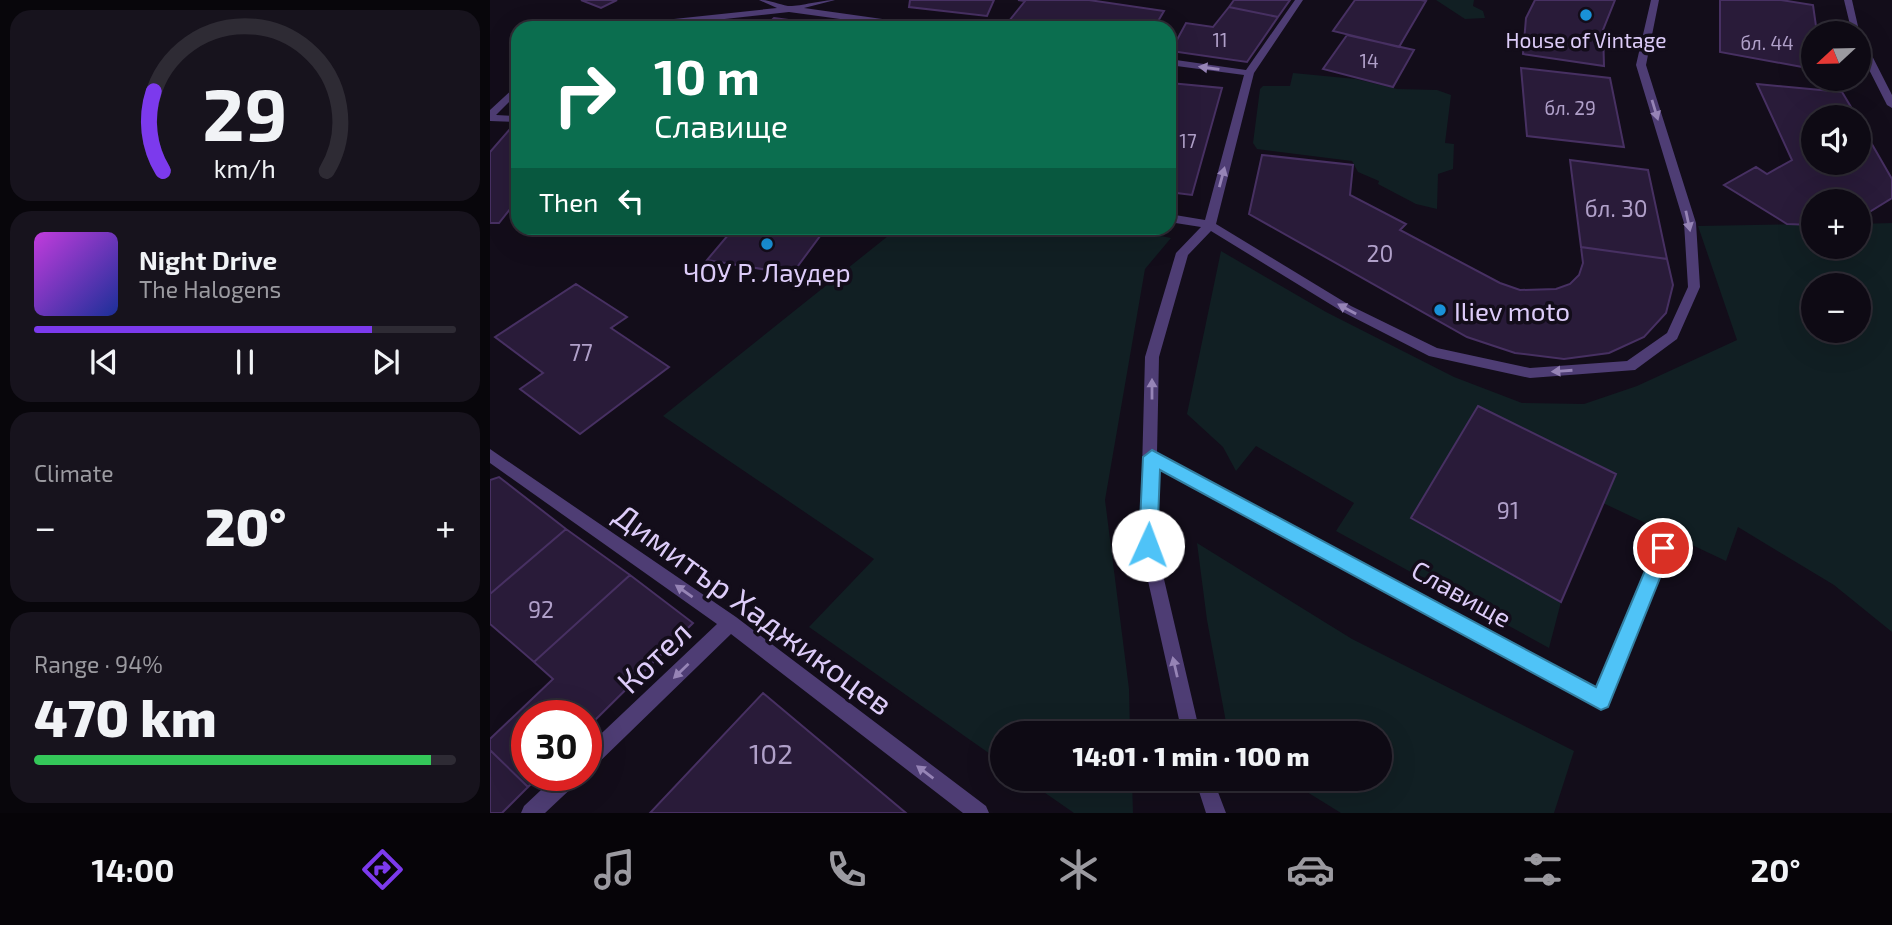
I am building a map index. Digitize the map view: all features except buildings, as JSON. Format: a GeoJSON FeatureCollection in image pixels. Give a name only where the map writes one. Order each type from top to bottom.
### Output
{"type":"FeatureCollection","features":[{"type":"Feature","properties":{"kind":"street"},"geometry":{"type":"LineString","coordinates":[[763,0],[789,9],[875,21]]}},
{"type":"Feature","properties":{"kind":"street"},"geometry":{"type":"LineString","coordinates":[[680,21],[789,9],[831,0]]}},
{"type":"Feature","properties":{"kind":"street"},"geometry":{"type":"LineString","coordinates":[[1188,721],[1148,545],[1152,457],[1152,357],[1182,253],[1210,225],[1249,73],[1299,0]]}},
{"type":"Feature","properties":{"kind":"street"},"geometry":{"type":"LineString","coordinates":[[1176,219],[1210,225],[1347,309],[1434,352],[1531,373],[1630,366],[1672,336],[1694,287],[1690,223],[1641,65],[1656,0]]}},
{"type":"Feature","properties":{"kind":"street"},"geometry":{"type":"LineString","coordinates":[[1848,0],[1854,21]]}},
{"type":"Feature","properties":{"kind":"street"},"geometry":{"type":"LineString","coordinates":[[1871,62],[1892,105]]}},
{"type":"Feature","properties":{"kind":"street"},"geometry":{"type":"LineString","coordinates":[[1176,63],[1249,73]]}},
{"type":"Feature","properties":{"kind":"street"},"geometry":{"type":"LineString","coordinates":[[490,117],[511,95]]}},
{"type":"Feature","properties":{"kind":"street"},"geometry":{"type":"LineString","coordinates":[[490,100],[506,100]]}},
{"type":"Feature","properties":{"kind":"street"},"geometry":{"type":"LineString","coordinates":[[490,117],[511,118]]}},
{"type":"Feature","properties":{"kind":"street","name":"Димитър Хаджикоцев"},"geometry":{"type":"LineString","coordinates":[[490,455],[730,624],[979,813]]}},
{"type":"Feature","properties":{"kind":"street","name":"Славище"},"geometry":{"type":"LineString","coordinates":[[1152,457],[1601,700],[1663,548]]}},
{"type":"Feature","properties":{"kind":"street","name":"Котел"},"geometry":{"type":"LineString","coordinates":[[602,746],[730,624]]}},
{"type":"Feature","properties":{"kind":"street"},"geometry":{"type":"LineString","coordinates":[[531,813],[554,791]]}},
{"type":"Feature","properties":{"kind":"street"},"geometry":{"type":"LineString","coordinates":[[1209,791],[1216,813]]}},
{"type":"Feature","properties":{"kind":"shaded area"},"geometry":{"type":"Polygon","coordinates":[[[1436,0],[1474,0],[1473,6],[1483,11],[1485,18],[1465,19],[1436,0]]]}},
{"type":"Feature","properties":{"kind":"shaded area"},"geometry":{"type":"Polygon","coordinates":[[[1293,73],[1356,79],[1397,89],[1437,90],[1451,95],[1445,143],[1454,144],[1453,169],[1438,174],[1437,209],[1416,204],[1378,184],[1379,181],[1358,172],[1352,161],[1257,149],[1253,143],[1260,89],[1263,86],[1290,86],[1293,73]]]}},
{"type":"Feature","properties":{"kind":"shaded area"},"geometry":{"type":"Polygon","coordinates":[[[1892,223],[1892,632],[1834,585],[1738,527],[1726,561],[1603,503],[1615,474],[1478,406],[1411,518],[1561,602],[1549,648],[1336,531],[1354,503],[1256,446],[1236,471],[1223,447],[1187,414],[1221,251],[1326,312],[1454,377],[1522,403],[1584,404],[1637,386],[1737,340],[1698,226],[1801,224],[1801,259],[1871,259],[1871,224],[1892,223]]]}},
{"type":"Feature","properties":{"kind":"shaded area"},"geometry":{"type":"Polygon","coordinates":[[[889,235],[1156,235],[1171,238],[1145,269],[1105,500],[1129,689],[1130,721],[990,721],[990,754],[809,627],[874,559],[663,416],[889,235]]]}},
{"type":"Feature","properties":{"kind":"shaded area"},"geometry":{"type":"Polygon","coordinates":[[[1197,543],[1352,639],[1574,751],[1554,813],[1341,813],[1305,791],[1392,791],[1392,721],[1226,721],[1207,620],[1197,543]]]}},
{"type":"Feature","properties":{"kind":"shaded area"},"geometry":{"type":"Polygon","coordinates":[[[1042,791],[1132,791],[1133,813],[1074,813],[1042,791]]]}},
{"type":"Feature","properties":{"kind":"place","name":"House of Vintage"},"geometry":{"type":"Point","coordinates":[1586,15]}},
{"type":"Feature","properties":{"kind":"place","name":"ЧОУ Р. Лаудер"},"geometry":{"type":"Point","coordinates":[767,244]}},
{"type":"Feature","properties":{"kind":"place","name":"Iliev moto"},"geometry":{"type":"Point","coordinates":[1440,310]}},
{"type":"Feature","properties":{"kind":"route"},"geometry":{"type":"LineString","coordinates":[[1148,545],[1152,457],[1601,700],[1663,548]]}}]}
